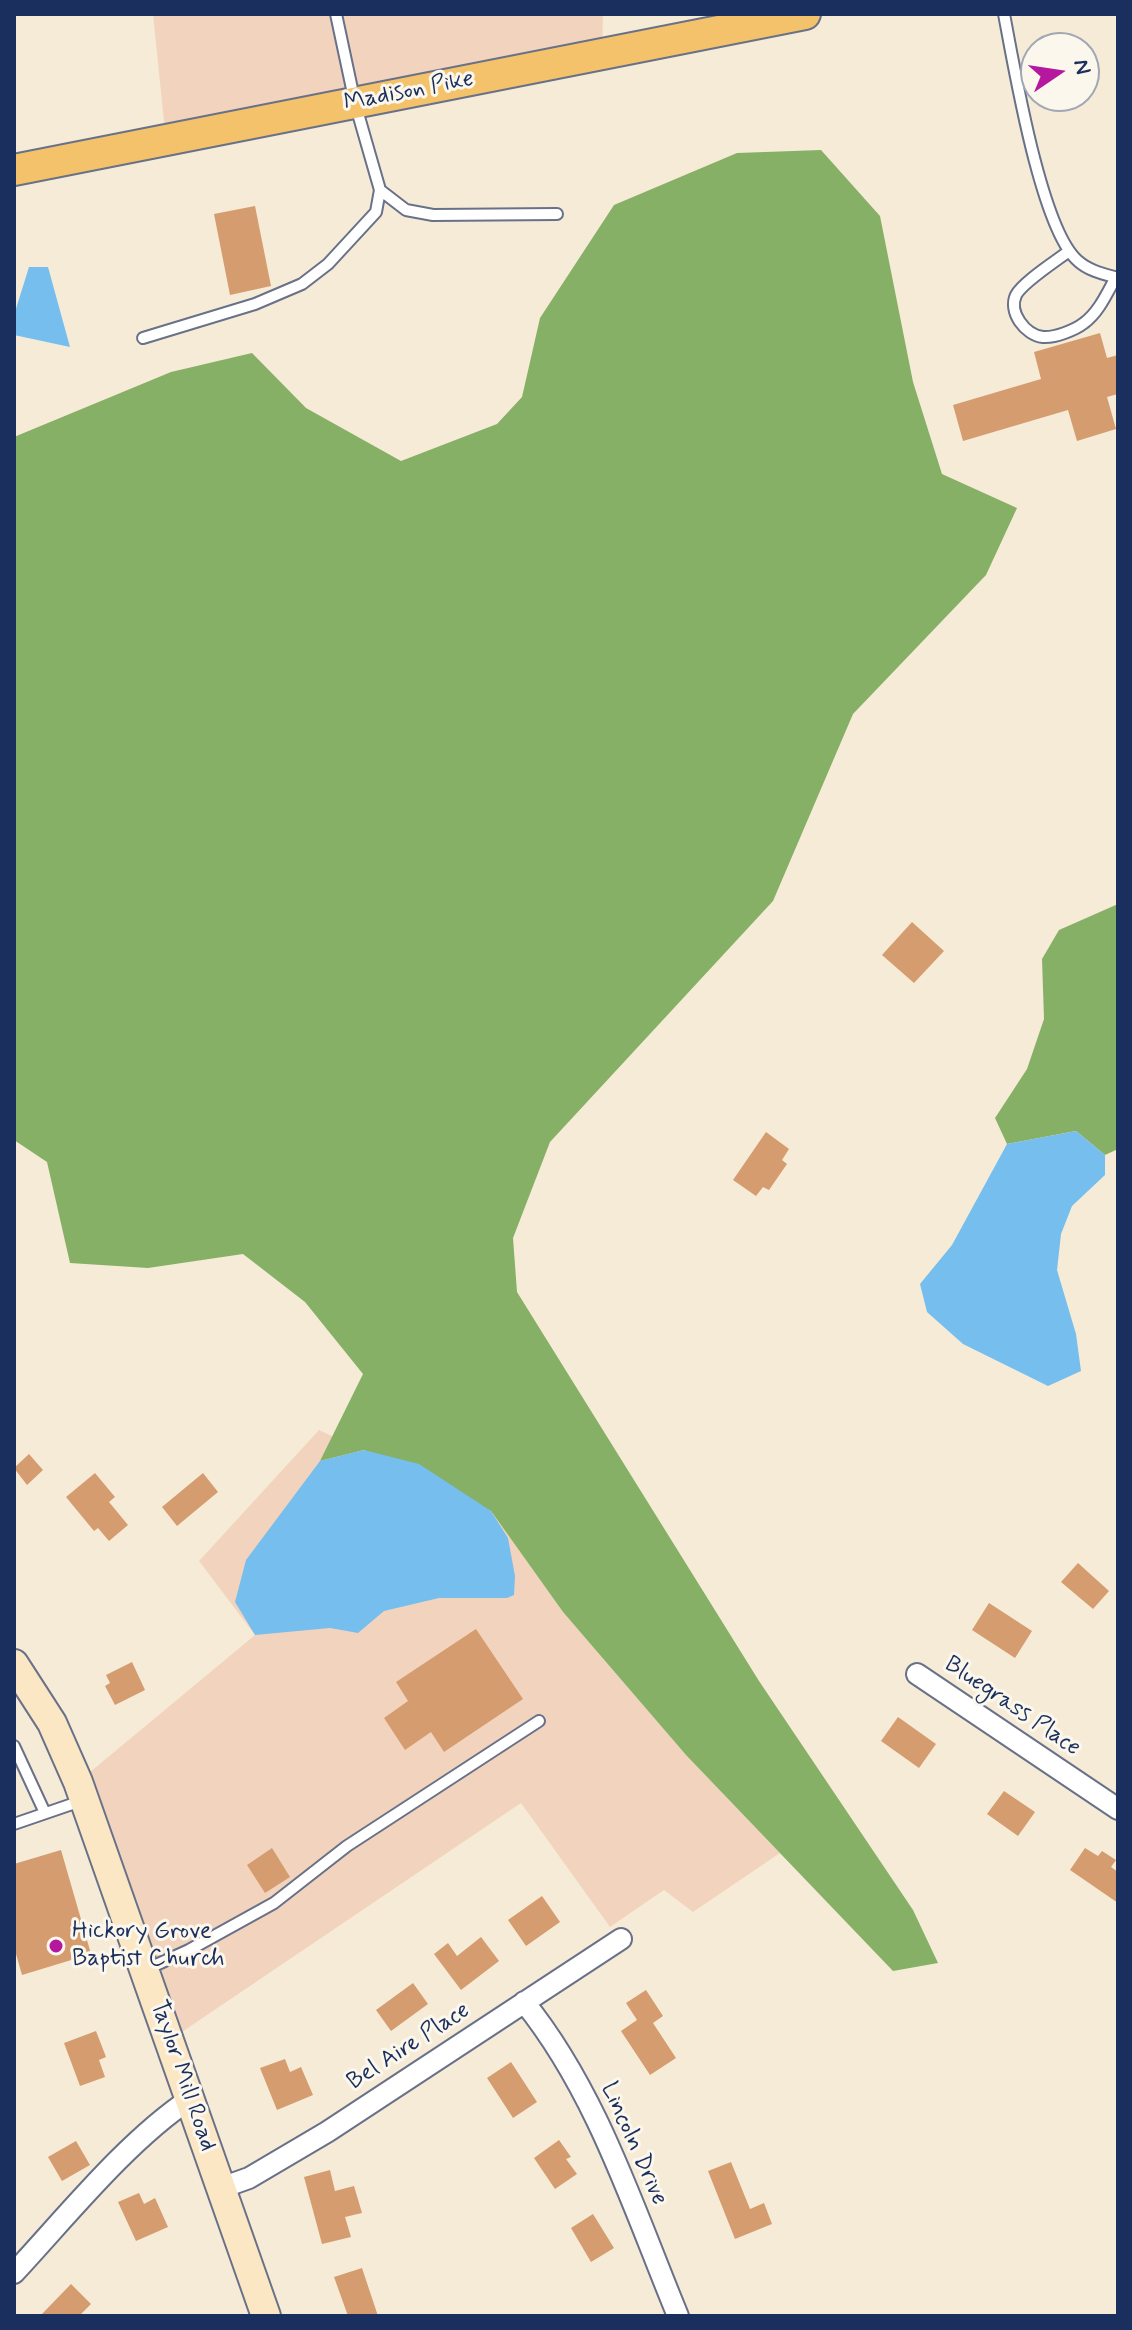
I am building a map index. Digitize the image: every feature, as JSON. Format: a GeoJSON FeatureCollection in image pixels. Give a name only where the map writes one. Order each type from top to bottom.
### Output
{"type":"FeatureCollection","features":[{"type":"Feature","properties":{"kind":"main road","name":"Madison Pike"},"geometry":{"type":"LineString","coordinates":[[14,170],[805,14]]}},
{"type":"Feature","properties":{"kind":"main road","name":"Taylor Mill Road"},"geometry":{"type":"LineString","coordinates":[[14,1664],[27,1693],[52,1723],[84,1800],[266,2316]]}},
{"type":"Feature","properties":{"kind":"street","name":"Bluegrass Place"},"geometry":{"type":"LineString","coordinates":[[917,1674],[1118,1809]]}},
{"type":"Feature","properties":{"kind":"street","name":"Bel Aire Place"},"geometry":{"type":"LineString","coordinates":[[221,2188],[249,2178],[327,2132],[621,1939]]}},
{"type":"Feature","properties":{"kind":"street","name":"Lincoln Drive"},"geometry":{"type":"LineString","coordinates":[[524,2002],[543,2025],[581,2089],[678,2316]]}},
{"type":"Feature","properties":{"kind":"street"},"geometry":{"type":"LineString","coordinates":[[14,2273],[137,2142],[190,2099]]}},
{"type":"Feature","properties":{"kind":"lane"},"geometry":{"type":"LineString","coordinates":[[143,338],[255,304],[302,284],[328,264],[376,212],[380,190],[355,103],[336,14]]}},
{"type":"Feature","properties":{"kind":"lane"},"geometry":{"type":"LineString","coordinates":[[1004,14],[1033,153],[1059,232],[1069,251],[1091,270],[1117,277],[1083,324],[1057,335],[1042,337],[1029,332],[1018,319],[1014,305],[1017,293],[1069,251]]}},
{"type":"Feature","properties":{"kind":"lane"},"geometry":{"type":"LineString","coordinates":[[380,190],[406,210],[433,215],[557,214]]}},
{"type":"Feature","properties":{"kind":"lane"},"geometry":{"type":"LineString","coordinates":[[145,1970],[189,1950],[274,1903],[347,1846],[539,1721]]}},
{"type":"Feature","properties":{"kind":"lane"},"geometry":{"type":"LineString","coordinates":[[14,1746],[45,1813]]}},
{"type":"Feature","properties":{"kind":"lane"},"geometry":{"type":"LineString","coordinates":[[14,1824],[84,1800]]}},
{"type":"Feature","properties":{"kind":"shaded area"},"geometry":{"type":"Polygon","coordinates":[[[153,14],[603,14],[602,54],[166,141],[153,14]]]}},
{"type":"Feature","properties":{"kind":"shaded area"},"geometry":{"type":"Polygon","coordinates":[[[319,1430],[491,1511],[563,1612],[686,1755],[780,1853],[693,1912],[664,1890],[610,1927],[521,1803],[170,2040],[78,1782],[255,1635],[199,1561],[319,1430]]]}},
{"type":"Feature","properties":{"kind":"green space"},"geometry":{"type":"Polygon","coordinates":[[[821,150],[880,216],[913,382],[942,474],[1017,508],[986,575],[853,714],[773,901],[550,1142],[513,1238],[517,1292],[759,1681],[913,1910],[938,1963],[893,1971],[686,1755],[563,1612],[491,1511],[364,1450],[320,1461],[363,1374],[305,1302],[243,1254],[148,1268],[70,1263],[47,1162],[14,1140],[14,437],[171,372],[252,353],[306,408],[401,461],[497,424],[522,397],[540,318],[614,205],[737,153],[821,150]]]}},
{"type":"Feature","properties":{"kind":"green space"},"geometry":{"type":"Polygon","coordinates":[[[1118,904],[1118,1149],[1105,1155],[1076,1131],[1007,1144],[995,1118],[1027,1069],[1044,1019],[1042,959],[1059,930],[1118,904]]]}},
{"type":"Feature","properties":{"kind":"water"},"geometry":{"type":"Polygon","coordinates":[[[29,267],[48,267],[70,347],[14,335],[14,315],[29,267]]]}},
{"type":"Feature","properties":{"kind":"water"},"geometry":{"type":"Polygon","coordinates":[[[1076,1131],[1105,1155],[1105,1175],[1072,1206],[1061,1234],[1057,1270],[1076,1334],[1081,1371],[1048,1386],[963,1344],[927,1312],[920,1284],[952,1245],[1007,1144],[1076,1131]]]}},
{"type":"Feature","properties":{"kind":"water"},"geometry":{"type":"Polygon","coordinates":[[[364,1450],[419,1464],[491,1511],[508,1538],[515,1576],[514,1595],[507,1598],[439,1598],[384,1611],[358,1633],[330,1628],[255,1635],[235,1602],[246,1560],[320,1461],[364,1450]]]}},
{"type":"Feature","properties":{"kind":"building"},"geometry":{"type":"Polygon","coordinates":[[[255,206],[271,286],[230,295],[214,214],[255,206]]]}},
{"type":"Feature","properties":{"kind":"building"},"geometry":{"type":"Polygon","coordinates":[[[1100,333],[1107,358],[1118,355],[1118,394],[1107,397],[1116,429],[1077,441],[1068,410],[963,441],[953,405],[1041,379],[1034,352],[1100,333]]]}},
{"type":"Feature","properties":{"kind":"building"},"geometry":{"type":"Polygon","coordinates":[[[912,922],[944,951],[914,983],[882,955],[912,922]]]}},
{"type":"Feature","properties":{"kind":"building"},"geometry":{"type":"Polygon","coordinates":[[[766,1132],[789,1149],[782,1160],[787,1164],[769,1190],[763,1187],[756,1196],[733,1180],[766,1132]]]}},
{"type":"Feature","properties":{"kind":"building"},"geometry":{"type":"Polygon","coordinates":[[[29,1454],[43,1470],[27,1485],[14,1468],[29,1454]]]}},
{"type":"Feature","properties":{"kind":"building"},"geometry":{"type":"Polygon","coordinates":[[[95,1473],[115,1497],[109,1502],[128,1525],[109,1541],[98,1528],[94,1531],[66,1497],[95,1473]]]}},
{"type":"Feature","properties":{"kind":"building"},"geometry":{"type":"Polygon","coordinates":[[[203,1473],[218,1492],[177,1526],[162,1507],[203,1473]]]}},
{"type":"Feature","properties":{"kind":"building"},"geometry":{"type":"Polygon","coordinates":[[[1078,1563],[1109,1591],[1093,1609],[1061,1582],[1078,1563]]]}},
{"type":"Feature","properties":{"kind":"building"},"geometry":{"type":"Polygon","coordinates":[[[989,1603],[1032,1631],[1015,1658],[972,1630],[989,1603]]]}},
{"type":"Feature","properties":{"kind":"building"},"geometry":{"type":"Polygon","coordinates":[[[476,1629],[523,1699],[444,1752],[431,1732],[405,1750],[384,1718],[408,1701],[396,1682],[476,1629]]]}},
{"type":"Feature","properties":{"kind":"building"},"geometry":{"type":"Polygon","coordinates":[[[132,1662],[145,1690],[115,1705],[105,1686],[110,1683],[106,1675],[132,1662]]]}},
{"type":"Feature","properties":{"kind":"building"},"geometry":{"type":"Polygon","coordinates":[[[898,1717],[936,1744],[919,1768],[881,1741],[898,1717]]]}},
{"type":"Feature","properties":{"kind":"building"},"geometry":{"type":"Polygon","coordinates":[[[1004,1791],[1035,1812],[1018,1836],[987,1814],[1004,1791]]]}},
{"type":"Feature","properties":{"kind":"building"},"geometry":{"type":"Polygon","coordinates":[[[272,1848],[290,1877],[265,1893],[247,1865],[272,1848]]]}},
{"type":"Feature","properties":{"kind":"building"},"geometry":{"type":"Polygon","coordinates":[[[1085,1848],[1098,1856],[1102,1851],[1116,1860],[1111,1867],[1118,1872],[1118,1903],[1070,1870],[1085,1848]]]}},
{"type":"Feature","properties":{"kind":"building"},"geometry":{"type":"Polygon","coordinates":[[[61,1850],[91,1954],[22,1975],[14,1947],[14,1864],[61,1850]]]}},
{"type":"Feature","properties":{"kind":"building"},"geometry":{"type":"Polygon","coordinates":[[[542,1896],[560,1922],[526,1946],[508,1920],[542,1896]]]}},
{"type":"Feature","properties":{"kind":"building"},"geometry":{"type":"Polygon","coordinates":[[[481,1937],[499,1961],[461,1990],[434,1954],[448,1943],[457,1956],[481,1937]]]}},
{"type":"Feature","properties":{"kind":"building"},"geometry":{"type":"Polygon","coordinates":[[[413,1983],[428,2004],[391,2031],[376,2010],[413,1983]]]}},
{"type":"Feature","properties":{"kind":"building"},"geometry":{"type":"Polygon","coordinates":[[[646,1990],[663,2016],[653,2023],[676,2058],[650,2075],[621,2031],[637,2020],[626,2003],[646,1990]]]}},
{"type":"Feature","properties":{"kind":"building"},"geometry":{"type":"Polygon","coordinates":[[[96,2031],[106,2057],[99,2060],[105,2077],[80,2086],[64,2043],[96,2031]]]}},
{"type":"Feature","properties":{"kind":"building"},"geometry":{"type":"Polygon","coordinates":[[[285,2059],[290,2072],[301,2067],[313,2095],[277,2110],[260,2068],[285,2059]]]}},
{"type":"Feature","properties":{"kind":"building"},"geometry":{"type":"Polygon","coordinates":[[[511,2062],[537,2102],[513,2118],[487,2078],[511,2062]]]}},
{"type":"Feature","properties":{"kind":"building"},"geometry":{"type":"Polygon","coordinates":[[[559,2140],[571,2157],[566,2159],[577,2174],[555,2189],[534,2158],[559,2140]]]}},
{"type":"Feature","properties":{"kind":"building"},"geometry":{"type":"Polygon","coordinates":[[[76,2141],[90,2165],[62,2181],[48,2157],[76,2141]]]}},
{"type":"Feature","properties":{"kind":"building"},"geometry":{"type":"Polygon","coordinates":[[[731,2162],[750,2209],[764,2203],[772,2224],[735,2239],[708,2171],[731,2162]]]}},
{"type":"Feature","properties":{"kind":"building"},"geometry":{"type":"Polygon","coordinates":[[[330,2170],[335,2191],[354,2186],[362,2213],[345,2217],[351,2237],[322,2244],[304,2177],[330,2170]]]}},
{"type":"Feature","properties":{"kind":"building"},"geometry":{"type":"Polygon","coordinates":[[[139,2193],[144,2204],[155,2198],[168,2227],[136,2241],[118,2202],[139,2193]]]}},
{"type":"Feature","properties":{"kind":"building"},"geometry":{"type":"Polygon","coordinates":[[[593,2214],[614,2248],[591,2262],[571,2228],[593,2214]]]}},
{"type":"Feature","properties":{"kind":"building"},"geometry":{"type":"Polygon","coordinates":[[[362,2268],[378,2316],[348,2316],[334,2277],[362,2268]]]}},
{"type":"Feature","properties":{"kind":"building"},"geometry":{"type":"Polygon","coordinates":[[[71,2284],[91,2304],[79,2316],[40,2316],[71,2284]]]}},
{"type":"Feature","properties":{"kind":"place","name":"Hickory Grove Baptist Church"},"geometry":{"type":"Point","coordinates":[56,1946]}}]}
